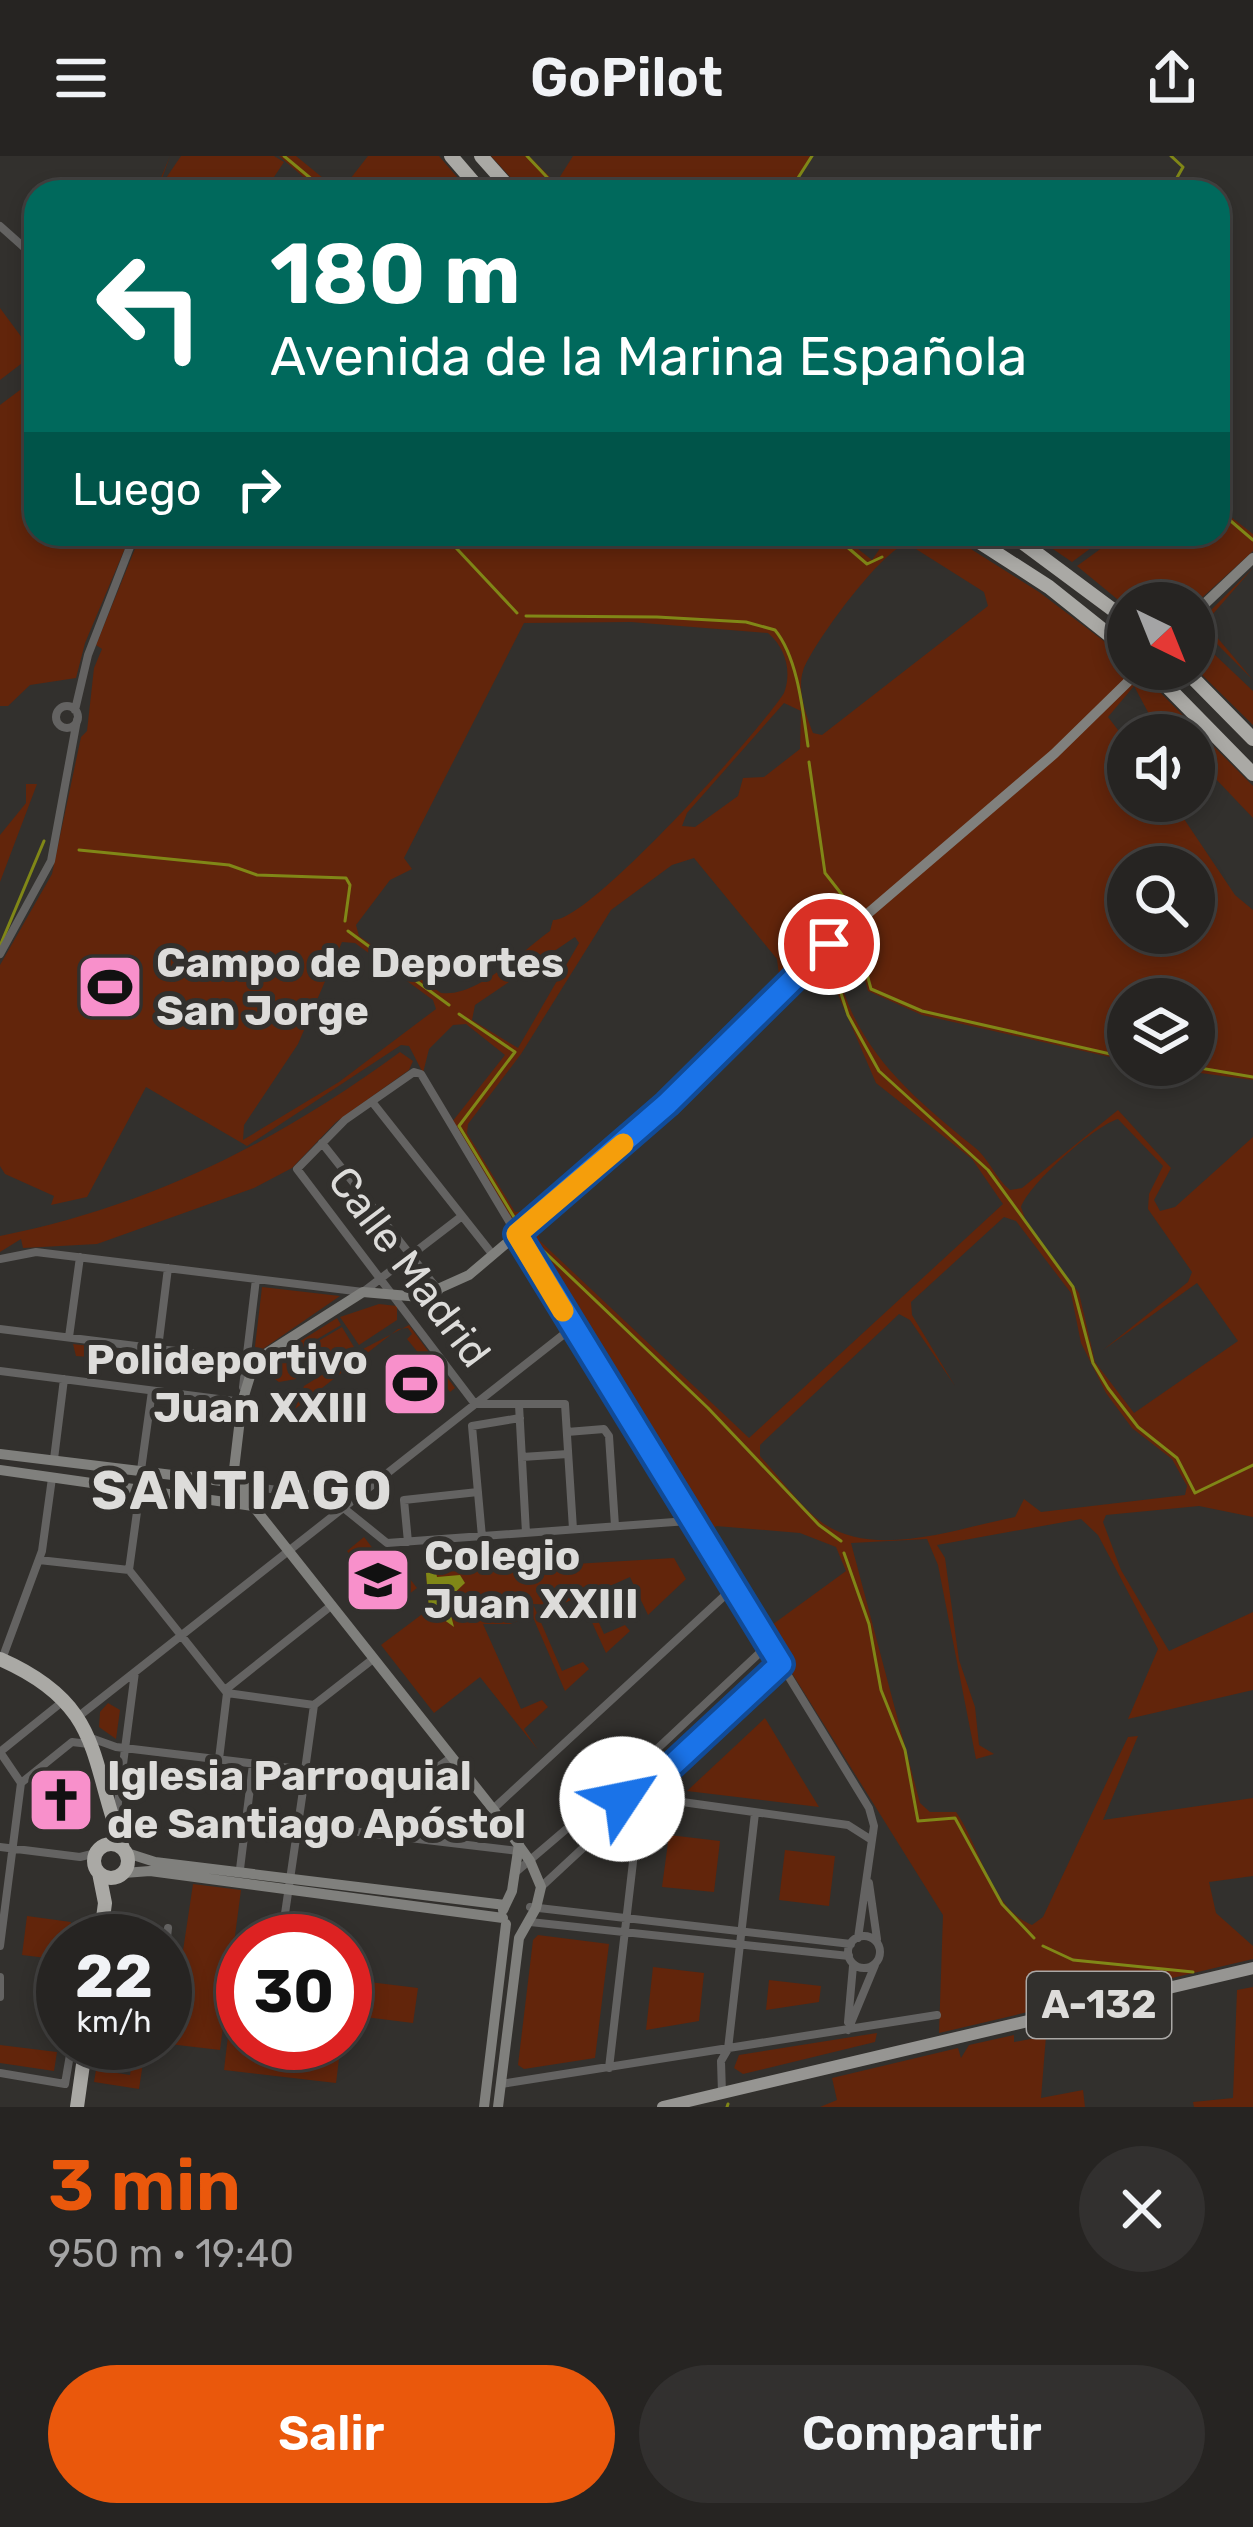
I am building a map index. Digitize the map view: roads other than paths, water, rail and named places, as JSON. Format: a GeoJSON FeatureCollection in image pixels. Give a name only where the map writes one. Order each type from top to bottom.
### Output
{"type":"FeatureCollection","features":[{"type":"Feature","properties":{"kind":"highway"},"geometry":{"type":"LineString","coordinates":[[451,156],[472,180]]}},
{"type":"Feature","properties":{"kind":"highway"},"geometry":{"type":"LineString","coordinates":[[481,156],[503,180]]}},
{"type":"Feature","properties":{"kind":"highway"},"geometry":{"type":"LineString","coordinates":[[986,546],[1107,633]]}},
{"type":"Feature","properties":{"kind":"highway"},"geometry":{"type":"LineString","coordinates":[[1028,546],[1107,604]]}},
{"type":"Feature","properties":{"kind":"highway"},"geometry":{"type":"LineString","coordinates":[[1171,690],[1253,774]]}},
{"type":"Feature","properties":{"kind":"highway"},"geometry":{"type":"LineString","coordinates":[[1205,690],[1253,739]]}},
{"type":"Feature","properties":{"kind":"highway"},"geometry":{"type":"LineString","coordinates":[[1,1659],[62,1702],[93,1743],[125,1851],[122,1875],[105,1903]]}},
{"type":"Feature","properties":{"kind":"highway"},"geometry":{"type":"LineString","coordinates":[[104,1914],[100,1850],[114,1814]]}},
{"type":"Feature","properties":{"kind":"highway"},"geometry":{"type":"LineString","coordinates":[[100,1850],[125,1851]]}},
{"type":"Feature","properties":{"kind":"highway"},"geometry":{"type":"LineString","coordinates":[[99,1874],[122,1875]]}},
{"type":"Feature","properties":{"kind":"highway"},"geometry":{"type":"LineString","coordinates":[[77,2107],[82,2070]]}},
{"type":"Feature","properties":{"kind":"main road","name":"A-132"},"geometry":{"type":"LineString","coordinates":[[663,2107],[1253,1969]]}},
{"type":"Feature","properties":{"kind":"street"},"geometry":{"type":"LineString","coordinates":[[0,226],[24,247]]}},
{"type":"Feature","properties":{"kind":"street"},"geometry":{"type":"LineString","coordinates":[[0,954],[51,861],[77,721],[75,710],[91,646],[130,546]]}},
{"type":"Feature","properties":{"kind":"street"},"geometry":{"type":"LineString","coordinates":[[1215,594],[1253,558]]}},
{"type":"Feature","properties":{"kind":"street"},"geometry":{"type":"LineString","coordinates":[[0,1259],[36,1252],[399,1297],[440,1292],[493,1255],[653,1117],[829,944],[1054,754],[1120,690]]}},
{"type":"Feature","properties":{"kind":"street"},"geometry":{"type":"LineString","coordinates":[[75,710],[61,707],[56,721],[69,728],[77,721]]}},
{"type":"Feature","properties":{"kind":"street"},"geometry":{"type":"LineString","coordinates":[[440,1292],[322,1143],[411,1073],[421,1074],[688,1521],[734,1587],[869,1808],[874,1826],[851,1960],[848,2030]]}},
{"type":"Feature","properties":{"kind":"street"},"geometry":{"type":"LineString","coordinates":[[373,1103],[493,1255]]}},
{"type":"Feature","properties":{"kind":"street","name":"Calle Madrid"},"geometry":{"type":"LineString","coordinates":[[322,1143],[296,1166],[476,1404]]}},
{"type":"Feature","properties":{"kind":"street"},"geometry":{"type":"LineString","coordinates":[[0,1328],[246,1360],[261,1358],[383,1278],[462,1216]]}},
{"type":"Feature","properties":{"kind":"street"},"geometry":{"type":"LineString","coordinates":[[69,1337],[80,1258]]}},
{"type":"Feature","properties":{"kind":"street"},"geometry":{"type":"LineString","coordinates":[[158,1348],[168,1268]]}},
{"type":"Feature","properties":{"kind":"street"},"geometry":{"type":"LineString","coordinates":[[256,1279],[233,1482],[493,1809],[530,1861],[541,1887]]}},
{"type":"Feature","properties":{"kind":"street"},"geometry":{"type":"LineString","coordinates":[[76,1718],[573,1328]]}},
{"type":"Feature","properties":{"kind":"street"},"geometry":{"type":"LineString","coordinates":[[242,1402],[261,1358]]}},
{"type":"Feature","properties":{"kind":"street"},"geometry":{"type":"LineString","coordinates":[[0,1371],[242,1402]]}},
{"type":"Feature","properties":{"kind":"street"},"geometry":{"type":"LineString","coordinates":[[53,1477],[44,1468],[54,1460],[64,1379]]}},
{"type":"Feature","properties":{"kind":"street"},"geometry":{"type":"LineString","coordinates":[[141,1488],[132,1479],[142,1470],[152,1390]]}},
{"type":"Feature","properties":{"kind":"street"},"geometry":{"type":"LineString","coordinates":[[476,1404],[565,1404],[573,1529]]}},
{"type":"Feature","properties":{"kind":"street"},"geometry":{"type":"LineString","coordinates":[[519,1406],[526,1533]]}},
{"type":"Feature","properties":{"kind":"street"},"geometry":{"type":"LineString","coordinates":[[482,1537],[474,1423],[520,1418]]}},
{"type":"Feature","properties":{"kind":"street"},"geometry":{"type":"LineString","coordinates":[[567,1432],[604,1430],[609,1436],[615,1526]]}},
{"type":"Feature","properties":{"kind":"street"},"geometry":{"type":"LineString","coordinates":[[0,1454],[326,1496],[385,1542],[688,1521]]}},
{"type":"Feature","properties":{"kind":"street"},"geometry":{"type":"LineString","coordinates":[[522,1457],[568,1454]]}},
{"type":"Feature","properties":{"kind":"street"},"geometry":{"type":"LineString","coordinates":[[0,1470],[248,1504],[267,1488]]}},
{"type":"Feature","properties":{"kind":"street"},"geometry":{"type":"LineString","coordinates":[[1,1659],[39,1560],[53,1477]]}},
{"type":"Feature","properties":{"kind":"street"},"geometry":{"type":"LineString","coordinates":[[248,1486],[248,1504]]}},
{"type":"Feature","properties":{"kind":"street"},"geometry":{"type":"LineString","coordinates":[[129,1570],[141,1488]]}},
{"type":"Feature","properties":{"kind":"street"},"geometry":{"type":"LineString","coordinates":[[408,1542],[404,1500],[478,1492]]}},
{"type":"Feature","properties":{"kind":"street"},"geometry":{"type":"LineString","coordinates":[[39,1560],[129,1570],[226,1692],[314,1705]]}},
{"type":"Feature","properties":{"kind":"street"},"geometry":{"type":"LineString","coordinates":[[493,1809],[734,1587]]}},
{"type":"Feature","properties":{"kind":"street"},"geometry":{"type":"LineString","coordinates":[[219,1759],[226,1692],[333,1605]]}},
{"type":"Feature","properties":{"kind":"street"},"geometry":{"type":"LineString","coordinates":[[515,1872],[622,1782],[769,1644]]}},
{"type":"Feature","properties":{"kind":"street"},"geometry":{"type":"LineString","coordinates":[[285,1914],[314,1705],[374,1658]]}},
{"type":"Feature","properties":{"kind":"street"},"geometry":{"type":"LineString","coordinates":[[498,2107],[530,1917],[541,1887],[781,1664]]}},
{"type":"Feature","properties":{"kind":"street"},"geometry":{"type":"LineString","coordinates":[[114,1814],[136,1671]]}},
{"type":"Feature","properties":{"kind":"street"},"geometry":{"type":"LineString","coordinates":[[0,1946],[21,1783],[0,1752],[62,1702]]}},
{"type":"Feature","properties":{"kind":"street"},"geometry":{"type":"LineString","coordinates":[[21,1783],[75,1741],[415,1783],[452,1757]]}},
{"type":"Feature","properties":{"kind":"street"},"geometry":{"type":"LineString","coordinates":[[240,1868],[253,1764]]}},
{"type":"Feature","properties":{"kind":"street"},"geometry":{"type":"LineString","coordinates":[[609,2068],[638,1819],[637,1781],[622,1782]]}},
{"type":"Feature","properties":{"kind":"street"},"geometry":{"type":"LineString","coordinates":[[622,1782],[620,1797],[848,1825],[872,1840]]}},
{"type":"Feature","properties":{"kind":"street"},"geometry":{"type":"LineString","coordinates":[[848,1825],[869,1808]]}},
{"type":"Feature","properties":{"kind":"street"},"geometry":{"type":"LineString","coordinates":[[722,2093],[721,2061],[728,2049],[755,1814]]}},
{"type":"Feature","properties":{"kind":"street"},"geometry":{"type":"LineString","coordinates":[[300,1825],[519,1848]]}},
{"type":"Feature","properties":{"kind":"street"},"geometry":{"type":"LineString","coordinates":[[0,1847],[80,1857],[100,1850]]}},
{"type":"Feature","properties":{"kind":"street"},"geometry":{"type":"LineString","coordinates":[[484,2107],[506,1912],[519,1848]]}},
{"type":"Feature","properties":{"kind":"street"},"geometry":{"type":"LineString","coordinates":[[125,1851],[151,1861],[290,1884],[624,1930],[878,1943]]}},
{"type":"Feature","properties":{"kind":"street"},"geometry":{"type":"LineString","coordinates":[[848,2030],[877,1962],[868,1863]]}},
{"type":"Feature","properties":{"kind":"street"},"geometry":{"type":"LineString","coordinates":[[122,1875],[146,1871],[290,1884]]}},
{"type":"Feature","properties":{"kind":"street"},"geometry":{"type":"LineString","coordinates":[[506,1912],[520,1898],[530,1917]]}},
{"type":"Feature","properties":{"kind":"street"},"geometry":{"type":"LineString","coordinates":[[530,1917],[626,1918],[851,1960],[865,1968],[877,1962]]}},
{"type":"Feature","properties":{"kind":"street"},"geometry":{"type":"LineString","coordinates":[[0,1977],[0,1997]]}},
{"type":"Feature","properties":{"kind":"street"},"geometry":{"type":"LineString","coordinates":[[501,2084],[938,2015]]}},
{"type":"Feature","properties":{"kind":"street"},"geometry":{"type":"LineString","coordinates":[[0,2073],[65,2084],[67,2070]]}},
{"type":"Feature","properties":{"kind":"waterway"},"geometry":{"type":"LineString","coordinates":[[284,156],[313,180]]}},
{"type":"Feature","properties":{"kind":"waterway"},"geometry":{"type":"LineString","coordinates":[[527,156],[550,180]]}},
{"type":"Feature","properties":{"kind":"waterway"},"geometry":{"type":"LineString","coordinates":[[797,180],[812,156]]}},
{"type":"Feature","properties":{"kind":"waterway"},"geometry":{"type":"LineString","coordinates":[[1171,156],[1183,167],[1176,180]]}},
{"type":"Feature","properties":{"kind":"waterway"},"geometry":{"type":"LineString","coordinates":[[1230,520],[1253,540]]}},
{"type":"Feature","properties":{"kind":"waterway"},"geometry":{"type":"LineString","coordinates":[[454,546],[517,613]]}},
{"type":"Feature","properties":{"kind":"waterway"},"geometry":{"type":"LineString","coordinates":[[846,546],[867,564],[882,557]]}},
{"type":"Feature","properties":{"kind":"waterway"},"geometry":{"type":"LineString","coordinates":[[526,616],[746,622],[775,630],[794,670],[808,746]]}},
{"type":"Feature","properties":{"kind":"waterway"},"geometry":{"type":"LineString","coordinates":[[809,762],[825,873],[843,896],[847,917]]}},
{"type":"Feature","properties":{"kind":"waterway"},"geometry":{"type":"LineString","coordinates":[[0,946],[44,841]]}},
{"type":"Feature","properties":{"kind":"waterway"},"geometry":{"type":"LineString","coordinates":[[79,850],[229,865],[257,875],[346,878],[350,885],[345,921]]}},
{"type":"Feature","properties":{"kind":"waterway"},"geometry":{"type":"LineString","coordinates":[[348,931],[449,1005]]}},
{"type":"Feature","properties":{"kind":"waterway"},"geometry":{"type":"LineString","coordinates":[[856,934],[829,956],[848,1015],[879,1071],[988,1170],[1073,1287],[1093,1363],[1108,1388],[1138,1427],[1177,1458],[1195,1493],[1253,1465]]}},
{"type":"Feature","properties":{"kind":"waterway"},"geometry":{"type":"LineString","coordinates":[[857,937],[871,989],[922,1011],[1107,1053]]}},
{"type":"Feature","properties":{"kind":"waterway"},"geometry":{"type":"LineString","coordinates":[[459,1014],[515,1052],[459,1126],[517,1222]]}},
{"type":"Feature","properties":{"kind":"waterway"},"geometry":{"type":"LineString","coordinates":[[1215,1071],[1253,1077]]}},
{"type":"Feature","properties":{"kind":"waterway"},"geometry":{"type":"LineString","coordinates":[[529,1237],[708,1408],[819,1525],[841,1541]]}},
{"type":"Feature","properties":{"kind":"waterway"},"geometry":{"type":"LineString","coordinates":[[844,1553],[869,1624],[881,1690],[905,1750],[918,1821],[955,1818],[1002,1904],[1034,1938]]}},
{"type":"Feature","properties":{"kind":"waterway"},"geometry":{"type":"LineString","coordinates":[[1043,1946],[1073,1960],[1193,1972]]}},
{"type":"Feature","properties":{"kind":"place","name":"Campo de Deportes San Jorge"},"geometry":{"type":"Point","coordinates":[110,987]}},
{"type":"Feature","properties":{"kind":"place","name":"Polideportivo Juan XXIII"},"geometry":{"type":"Point","coordinates":[415,1384]}},
{"type":"Feature","properties":{"kind":"place","name":"Colegio Juan XXIII"},"geometry":{"type":"Point","coordinates":[378,1580]}},
{"type":"Feature","properties":{"kind":"place","name":"Iglesia Parroquial de Santiago Apóstol"},"geometry":{"type":"Point","coordinates":[61,1800]}},
{"type":"Feature","properties":{"kind":"district","name":"SANTIAGO"},"geometry":{"type":"Point","coordinates":[243,1491]}}]}
